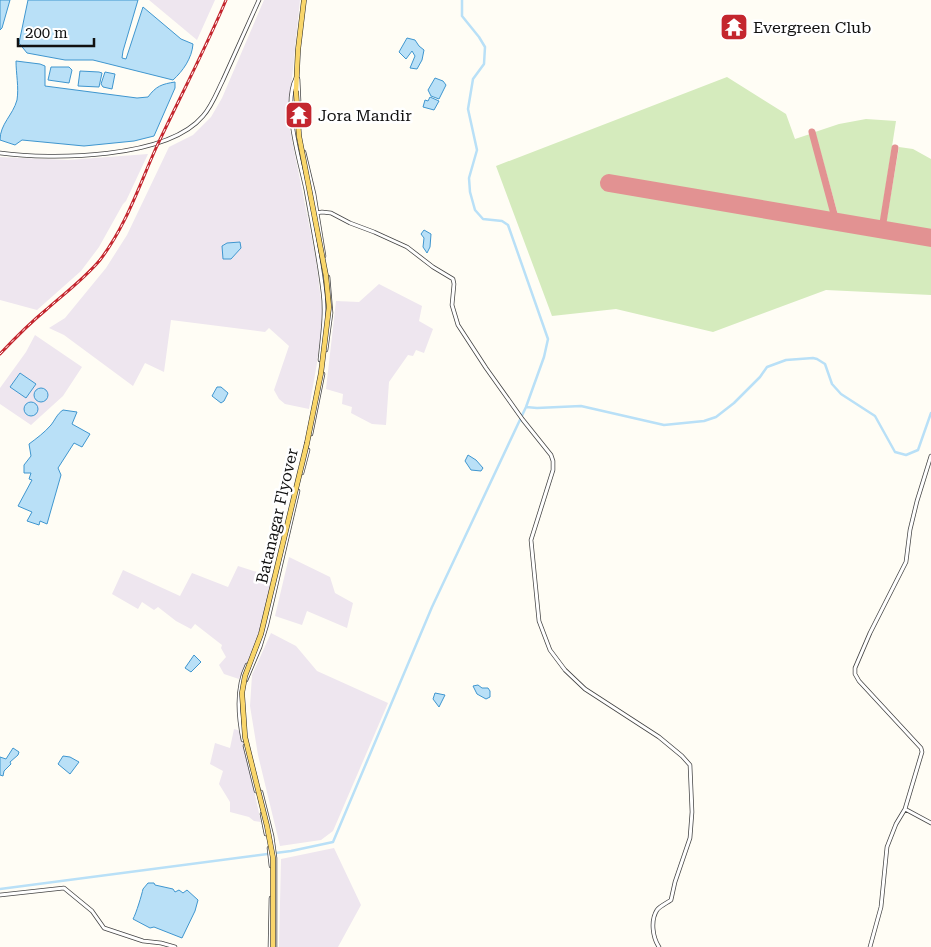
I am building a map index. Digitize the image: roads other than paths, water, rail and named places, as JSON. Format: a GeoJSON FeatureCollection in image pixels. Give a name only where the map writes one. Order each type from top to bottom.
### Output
{"type":"FeatureCollection","features":[{"type":"Feature","properties":{"kind":"main road","name":"Batanagar Flyover"},"geometry":{"type":"LineString","coordinates":[[273,947],[273,858],[245,738],[242,693],[245,676],[261,634],[307,443],[321,373],[329,307],[326,276],[299,136],[296,90],[305,0]]}},
{"type":"Feature","properties":{"kind":"street"},"geometry":{"type":"LineString","coordinates":[[0,153],[41,156],[116,152],[156,144],[176,137],[192,127],[209,108],[259,0]]}},
{"type":"Feature","properties":{"kind":"street"},"geometry":{"type":"LineString","coordinates":[[273,947],[274,848],[246,733],[244,693],[247,677],[260,648],[267,624],[306,456],[323,375],[331,301],[317,212],[301,137],[297,78]]}},
{"type":"Feature","properties":{"kind":"street"},"geometry":{"type":"LineString","coordinates":[[273,947],[270,851],[242,733],[240,691],[243,676],[262,628],[302,457],[319,372],[324,303],[293,124],[292,91],[293,83],[297,78]]}},
{"type":"Feature","properties":{"kind":"street"},"geometry":{"type":"LineString","coordinates":[[310,214],[317,212],[331,213],[401,245],[453,279],[452,305],[455,320],[486,368],[553,461],[551,476],[531,540],[539,621],[550,650],[565,670],[585,689],[659,737],[690,765],[692,812],[690,838],[674,884],[671,900],[657,910],[654,919],[654,937],[660,947]]}},
{"type":"Feature","properties":{"kind":"street"},"geometry":{"type":"LineString","coordinates":[[870,947],[882,901],[882,884],[887,847],[896,824],[905,809],[922,750],[864,686],[857,677],[855,668],[870,633],[906,562],[910,530],[931,456]]}},
{"type":"Feature","properties":{"kind":"street"},"geometry":{"type":"LineString","coordinates":[[905,809],[931,822]]}},
{"type":"Feature","properties":{"kind":"street"},"geometry":{"type":"LineString","coordinates":[[0,895],[64,888],[92,911],[104,928],[142,941],[175,947]]}},
{"type":"Feature","properties":{"kind":"water"},"geometry":{"type":"Polygon","coordinates":[[[0,0],[10,0],[0,30],[0,0]]]}},
{"type":"Feature","properties":{"kind":"water"},"geometry":{"type":"Polygon","coordinates":[[[28,0],[138,0],[122,58],[126,59],[143,7],[181,39],[193,44],[191,54],[180,73],[173,80],[93,60],[65,60],[27,53],[19,43],[28,0]]]}},
{"type":"Feature","properties":{"kind":"water"},"geometry":{"type":"Polygon","coordinates":[[[407,38],[415,40],[424,50],[422,60],[417,69],[410,68],[415,56],[412,51],[406,59],[399,52],[407,38]]]}},
{"type":"Feature","properties":{"kind":"water"},"geometry":{"type":"Polygon","coordinates":[[[16,61],[45,66],[45,86],[137,98],[148,97],[154,90],[166,84],[175,82],[175,88],[154,136],[134,141],[84,146],[22,140],[15,145],[0,140],[4,124],[17,100],[16,61]]]}},
{"type":"Feature","properties":{"kind":"water"},"geometry":{"type":"Polygon","coordinates":[[[51,67],[69,67],[72,70],[69,83],[48,80],[51,67]]]}},
{"type":"Feature","properties":{"kind":"water"},"geometry":{"type":"Polygon","coordinates":[[[80,71],[102,73],[99,87],[78,86],[80,71]]]}},
{"type":"Feature","properties":{"kind":"water"},"geometry":{"type":"Polygon","coordinates":[[[105,72],[115,74],[112,89],[103,87],[101,84],[105,72]]]}},
{"type":"Feature","properties":{"kind":"water"},"geometry":{"type":"Polygon","coordinates":[[[435,78],[443,81],[446,85],[439,99],[431,96],[428,90],[435,78]]]}},
{"type":"Feature","properties":{"kind":"water"},"geometry":{"type":"Polygon","coordinates":[[[430,97],[439,101],[434,110],[423,107],[425,100],[428,101],[430,97]]]}},
{"type":"Feature","properties":{"kind":"water"},"geometry":{"type":"Polygon","coordinates":[[[424,230],[431,234],[430,247],[427,253],[423,247],[424,238],[421,234],[424,230]]]}},
{"type":"Feature","properties":{"kind":"water"},"geometry":{"type":"Polygon","coordinates":[[[240,242],[241,248],[231,259],[223,259],[222,246],[227,243],[240,242]]]}},
{"type":"Feature","properties":{"kind":"water"},"geometry":{"type":"Polygon","coordinates":[[[20,373],[36,384],[26,398],[10,387],[20,373]]]}},
{"type":"Feature","properties":{"kind":"water"},"geometry":{"type":"Polygon","coordinates":[[[217,387],[221,387],[228,393],[221,403],[212,396],[217,387]]]}},
{"type":"Feature","properties":{"kind":"water"},"geometry":{"type":"Polygon","coordinates":[[[41,388],[46,390],[48,395],[46,400],[41,402],[36,400],[34,395],[36,390],[41,388]]]}},
{"type":"Feature","properties":{"kind":"water"},"geometry":{"type":"Polygon","coordinates":[[[31,402],[36,404],[38,409],[36,414],[31,416],[26,414],[24,409],[26,404],[31,402]]]}},
{"type":"Feature","properties":{"kind":"water"},"geometry":{"type":"Polygon","coordinates":[[[63,410],[77,412],[72,424],[90,434],[82,447],[74,443],[58,468],[61,475],[47,524],[40,521],[39,525],[27,521],[32,512],[18,506],[32,480],[29,479],[31,473],[24,473],[24,465],[31,456],[29,444],[48,428],[63,410]]]}},
{"type":"Feature","properties":{"kind":"water"},"geometry":{"type":"Polygon","coordinates":[[[468,455],[483,468],[481,471],[471,470],[465,461],[468,455]]]}},
{"type":"Feature","properties":{"kind":"water"},"geometry":{"type":"Polygon","coordinates":[[[194,655],[201,662],[191,672],[185,668],[194,655]]]}},
{"type":"Feature","properties":{"kind":"water"},"geometry":{"type":"Polygon","coordinates":[[[478,685],[482,688],[488,688],[490,697],[486,699],[477,694],[473,686],[478,685]]]}},
{"type":"Feature","properties":{"kind":"water"},"geometry":{"type":"Polygon","coordinates":[[[435,693],[445,695],[439,707],[433,699],[435,693]]]}},
{"type":"Feature","properties":{"kind":"water"},"geometry":{"type":"Polygon","coordinates":[[[13,748],[19,752],[18,755],[10,762],[11,764],[4,771],[3,776],[0,775],[0,757],[6,759],[13,748]]]}},
{"type":"Feature","properties":{"kind":"water"},"geometry":{"type":"Polygon","coordinates":[[[63,756],[70,757],[79,762],[70,774],[58,764],[63,756]]]}},
{"type":"Feature","properties":{"kind":"water"},"geometry":{"type":"Polygon","coordinates":[[[148,883],[173,889],[175,892],[179,890],[183,893],[187,890],[198,900],[195,911],[182,938],[154,927],[150,928],[133,919],[143,889],[148,883]]]}},
{"type":"Feature","properties":{"kind":"waterway"},"geometry":{"type":"LineString","coordinates":[[0,889],[291,851],[333,842],[432,607],[526,407],[544,357],[548,339],[508,225],[502,221],[483,219],[475,210],[470,192],[469,178],[477,150],[468,109],[473,79],[484,64],[485,47],[462,16],[462,0]]}},
{"type":"Feature","properties":{"kind":"waterway"},"geometry":{"type":"LineString","coordinates":[[526,407],[581,406],[664,425],[704,421],[716,417],[734,403],[760,377],[767,367],[786,360],[813,358],[825,364],[832,384],[841,394],[875,416],[895,452],[906,455],[918,450],[931,413]]}},
{"type":"Feature","properties":{"kind":"railway"},"geometry":{"type":"LineString","coordinates":[[0,354],[29,325],[88,273],[109,247],[131,206],[156,148],[226,0]]}},
{"type":"Feature","properties":{"kind":"place","name":"Evergreen Club"},"geometry":{"type":"Point","coordinates":[734,27]}},
{"type":"Feature","properties":{"kind":"place","name":"Jora Mandir"},"geometry":{"type":"Point","coordinates":[299,115]}}]}
